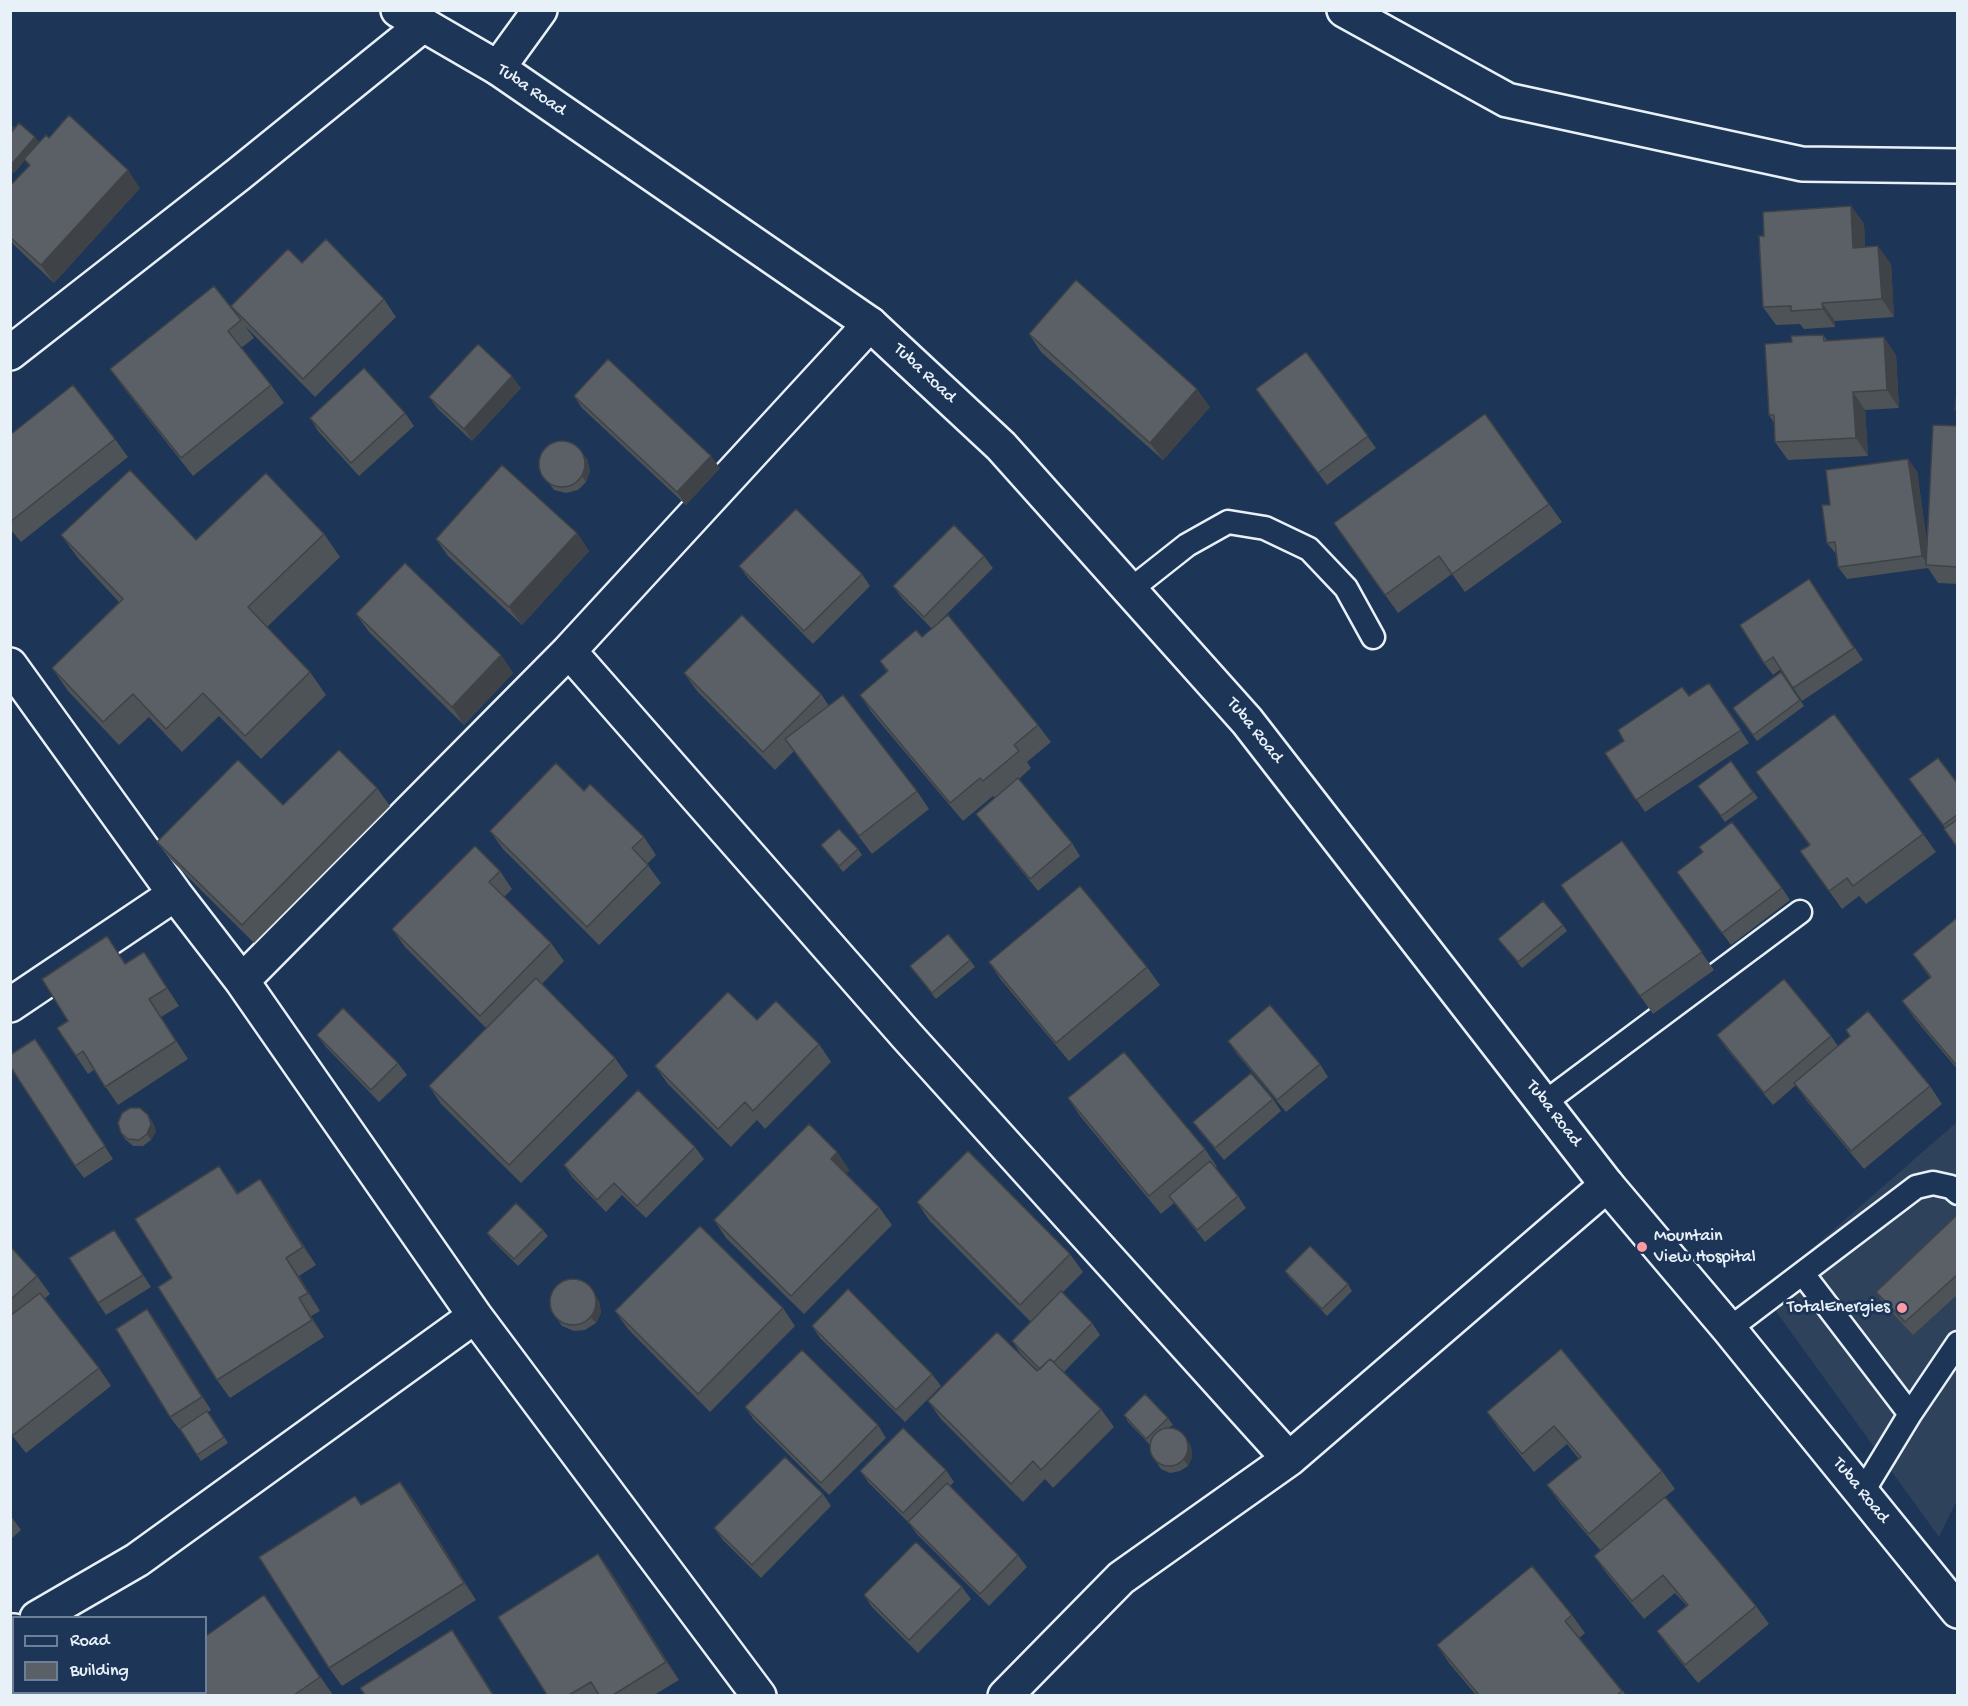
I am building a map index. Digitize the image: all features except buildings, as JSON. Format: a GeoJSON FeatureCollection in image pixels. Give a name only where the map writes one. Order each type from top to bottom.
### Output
{"type":"FeatureCollection","features":[{"type":"Feature","properties":{"kind":"street"},"geometry":{"type":"LineString","coordinates":[[498,68],[540,10]]}},
{"type":"Feature","properties":{"kind":"street"},"geometry":{"type":"LineString","coordinates":[[1344,10],[1507,100],[1802,164],[1958,166]]}},
{"type":"Feature","properties":{"kind":"street"},"geometry":{"type":"LineString","coordinates":[[10,353],[239,174],[410,18]]}},
{"type":"Feature","properties":{"kind":"street","name":"Tuba Road"},"geometry":{"type":"LineString","coordinates":[[410,18],[498,68],[870,324],[1001,446],[1247,721],[1607,1185],[1729,1329],[1955,1604]]}},
{"type":"Feature","properties":{"kind":"street"},"geometry":{"type":"LineString","coordinates":[[242,981],[569,651],[870,324]]}},
{"type":"Feature","properties":{"kind":"street"},"geometry":{"type":"LineString","coordinates":[[569,651],[907,1036],[1289,1460]]}},
{"type":"Feature","properties":{"kind":"street"},"geometry":{"type":"LineString","coordinates":[[10,665],[175,894],[242,981],[475,1316],[754,1694]]}},
{"type":"Feature","properties":{"kind":"street"},"geometry":{"type":"LineString","coordinates":[[10,1005],[175,894]]}},
{"type":"Feature","properties":{"kind":"street"},"geometry":{"type":"LineString","coordinates":[[1005,1695],[1121,1578],[1289,1460],[1607,1185]]}},
{"type":"Feature","properties":{"kind":"street"},"geometry":{"type":"LineString","coordinates":[[39,1616],[137,1560],[475,1316]]}},
{"type":"Feature","properties":{"kind":"lane"},"geometry":{"type":"LineString","coordinates":[[1130,590],[1187,546],[1228,522],[1265,528],[1310,549],[1346,588],[1373,637]]}},
{"type":"Feature","properties":{"kind":"lane"},"geometry":{"type":"LineString","coordinates":[[1544,1103],[1800,912]]}},
{"type":"Feature","properties":{"kind":"lane"},"geometry":{"type":"LineString","coordinates":[[1729,1329],[1916,1187],[1934,1183],[1951,1187],[1958,1193]]}},
{"type":"Feature","properties":{"kind":"lane"},"geometry":{"type":"LineString","coordinates":[[1803,1274],[1910,1414]]}},
{"type":"Feature","properties":{"kind":"lane"},"geometry":{"type":"LineString","coordinates":[[1862,1493],[1910,1414],[1958,1343]]}},
{"type":"Feature","properties":{"kind":"shaded area"},"geometry":{"type":"Polygon","coordinates":[[[1957,1122],[1958,1498],[1939,1537],[1762,1292],[1957,1122]]]}},
{"type":"Feature","properties":{"kind":"place","name":"Mountain View Hospital"},"geometry":{"type":"Point","coordinates":[1642,1247]}},
{"type":"Feature","properties":{"kind":"place","name":"TotalEnergies"},"geometry":{"type":"Point","coordinates":[1902,1308]}}]}
